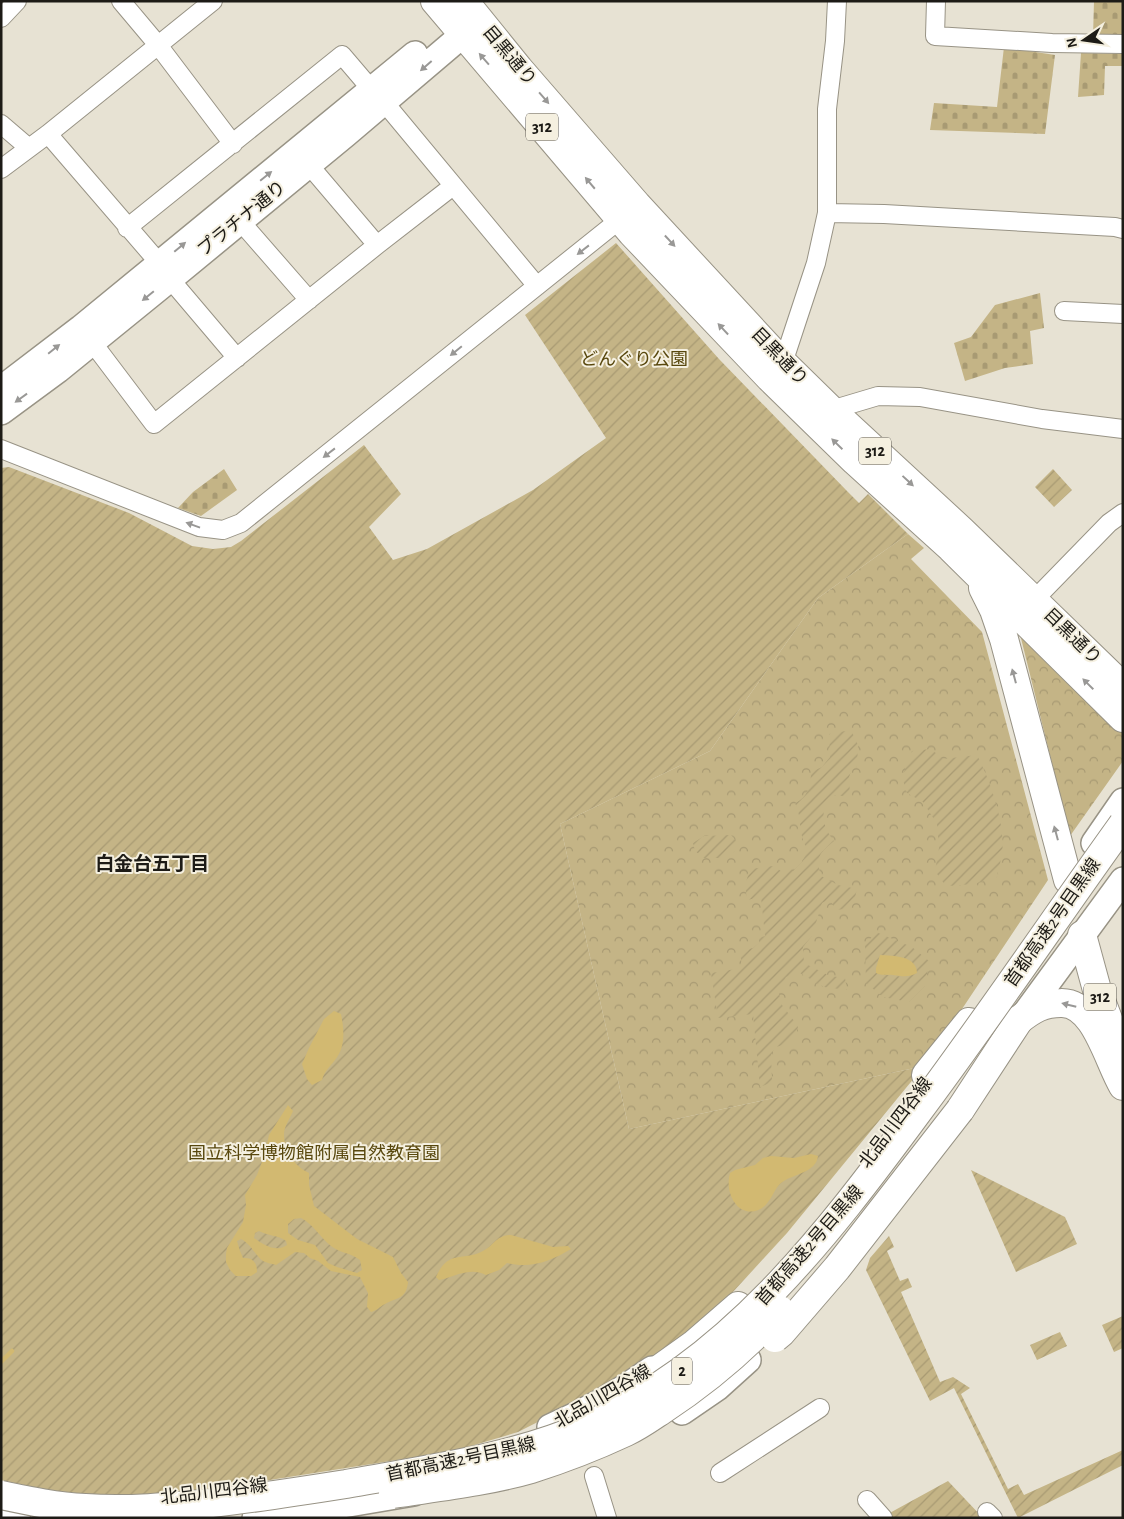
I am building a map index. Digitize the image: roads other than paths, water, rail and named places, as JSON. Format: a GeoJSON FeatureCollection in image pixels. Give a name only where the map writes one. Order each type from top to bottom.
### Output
{"type":"FeatureCollection","features":[{"type":"Feature","properties":{"kind":"main road","name":"目黒通り"},"geometry":{"type":"LineString","coordinates":[[435,1],[465,17],[629,213],[783,363],[1034,600],[1123,687]]}},
{"type":"Feature","properties":{"kind":"main road","name":"プラチナ通り"},"geometry":{"type":"LineString","coordinates":[[234,214],[308,165],[378,96],[465,17]]}},
{"type":"Feature","properties":{"kind":"main road","name":"プラチナ通り"},"geometry":{"type":"LineString","coordinates":[[1,389],[165,271],[378,96]]}},
{"type":"Feature","properties":{"kind":"main road","name":"目黒通り"},"geometry":{"type":"LineString","coordinates":[[629,213],[639,241],[770,378],[855,461],[951,548],[1123,718]]}},
{"type":"Feature","properties":{"kind":"main road","name":"プラチナ通り"},"geometry":{"type":"LineString","coordinates":[[1,412],[92,342],[165,271]]}},
{"type":"Feature","properties":{"kind":"main road","name":"目黒通り"},"geometry":{"type":"LineString","coordinates":[[951,548],[979,579],[1002,632],[1068,880]]}},
{"type":"Feature","properties":{"kind":"main road","name":"北品川四谷線"},"geometry":{"type":"LineString","coordinates":[[1,1486],[86,1500],[180,1499],[479,1451],[531,1436],[576,1416],[636,1380],[685,1346],[759,1286],[813,1228],[898,1125],[1123,801]]}},
{"type":"Feature","properties":{"kind":"main road","name":"首都高速2号目黒線"},"geometry":{"type":"LineString","coordinates":[[228,1518],[468,1483],[531,1469],[562,1447],[588,1425],[664,1384],[710,1350],[764,1300],[799,1264],[875,1171],[940,1083],[1123,824]]}},
{"type":"Feature","properties":{"kind":"main road","name":"首都高速2号目黒線"},"geometry":{"type":"LineString","coordinates":[[1,1495],[57,1506],[86,1508],[126,1509],[182,1506],[318,1489],[464,1463],[527,1448],[562,1447],[627,1432],[696,1387],[723,1365],[815,1274],[888,1182],[954,1092],[1123,854]]}},
{"type":"Feature","properties":{"kind":"main road","name":"北品川四谷線"},"geometry":{"type":"LineString","coordinates":[[255,1518],[302,1515],[543,1472],[627,1443],[678,1415],[716,1388],[801,1312],[1123,880]]}},
{"type":"Feature","properties":{"kind":"main road","name":"312"},"geometry":{"type":"LineString","coordinates":[[1082,935],[1097,990],[1123,1058]]}},
{"type":"Feature","properties":{"kind":"main road"},"geometry":{"type":"LineString","coordinates":[[562,1447],[624,1438],[660,1421],[718,1385],[781,1333],[837,1268],[960,1110],[1019,1020],[1034,1009],[1051,1003],[1069,1003],[1082,1010],[1093,1023],[1115,1073],[1123,1086]]}},
{"type":"Feature","properties":{"kind":"main road"},"geometry":{"type":"LineString","coordinates":[[562,1447],[603,1406],[642,1382],[686,1350],[738,1306],[846,1184],[926,1075],[976,1013]]}},
{"type":"Feature","properties":{"kind":"main road"},"geometry":{"type":"LineString","coordinates":[[1,1514],[16,1518]]}},
{"type":"Feature","properties":{"kind":"street"},"geometry":{"type":"LineString","coordinates":[[1,18],[17,1]]}},
{"type":"Feature","properties":{"kind":"street"},"geometry":{"type":"LineString","coordinates":[[121,1],[158,45],[233,144]]}},
{"type":"Feature","properties":{"kind":"street"},"geometry":{"type":"LineString","coordinates":[[1,169],[48,134],[213,1]]}},
{"type":"Feature","properties":{"kind":"street"},"geometry":{"type":"LineString","coordinates":[[783,363],[816,262],[827,213],[827,109],[836,41],[837,1]]}},
{"type":"Feature","properties":{"kind":"street"},"geometry":{"type":"LineString","coordinates":[[936,1],[935,36],[1123,44]]}},
{"type":"Feature","properties":{"kind":"street"},"geometry":{"type":"LineString","coordinates":[[127,228],[342,55],[537,286]]}},
{"type":"Feature","properties":{"kind":"street"},"geometry":{"type":"LineString","coordinates":[[1,124],[29,148]]}},
{"type":"Feature","properties":{"kind":"street"},"geometry":{"type":"LineString","coordinates":[[48,134],[165,271],[236,358]]}},
{"type":"Feature","properties":{"kind":"street"},"geometry":{"type":"LineString","coordinates":[[308,165],[377,245]]}},
{"type":"Feature","properties":{"kind":"street"},"geometry":{"type":"LineString","coordinates":[[92,342],[154,424],[453,186]]}},
{"type":"Feature","properties":{"kind":"street"},"geometry":{"type":"LineString","coordinates":[[1,449],[199,527],[223,530],[241,523],[629,213]]}},
{"type":"Feature","properties":{"kind":"street"},"geometry":{"type":"LineString","coordinates":[[827,213],[884,214],[1123,229]]}},
{"type":"Feature","properties":{"kind":"street"},"geometry":{"type":"LineString","coordinates":[[234,214],[309,300]]}},
{"type":"Feature","properties":{"kind":"street"},"geometry":{"type":"LineString","coordinates":[[1064,311],[1123,314]]}},
{"type":"Feature","properties":{"kind":"street"},"geometry":{"type":"LineString","coordinates":[[832,410],[878,396],[920,397],[1042,419],[1123,430]]}},
{"type":"Feature","properties":{"kind":"street"},"geometry":{"type":"LineString","coordinates":[[1034,600],[1109,523],[1123,513]]}},
{"type":"Feature","properties":{"kind":"street"},"geometry":{"type":"LineString","coordinates":[[720,1473],[820,1408]]}},
{"type":"Feature","properties":{"kind":"street"},"geometry":{"type":"LineString","coordinates":[[594,1476],[607,1518]]}},
{"type":"Feature","properties":{"kind":"street"},"geometry":{"type":"LineString","coordinates":[[867,1500],[883,1518]]}},
{"type":"Feature","properties":{"kind":"waterway"},"geometry":{"type":"LineString","coordinates":[[1,1362],[12,1351]]}},
{"type":"Feature","properties":{"kind":"district","name":"白金台五丁目"},"geometry":{"type":"Point","coordinates":[152,864]}},
{"type":"Feature","properties":{"kind":"park label","name":"どんぐり公園"},"geometry":{"type":"Point","coordinates":[634,360]}},
{"type":"Feature","properties":{"kind":"park label","name":"国立科学博物館附属自然教育園"},"geometry":{"type":"Point","coordinates":[314,1154]}}]}
